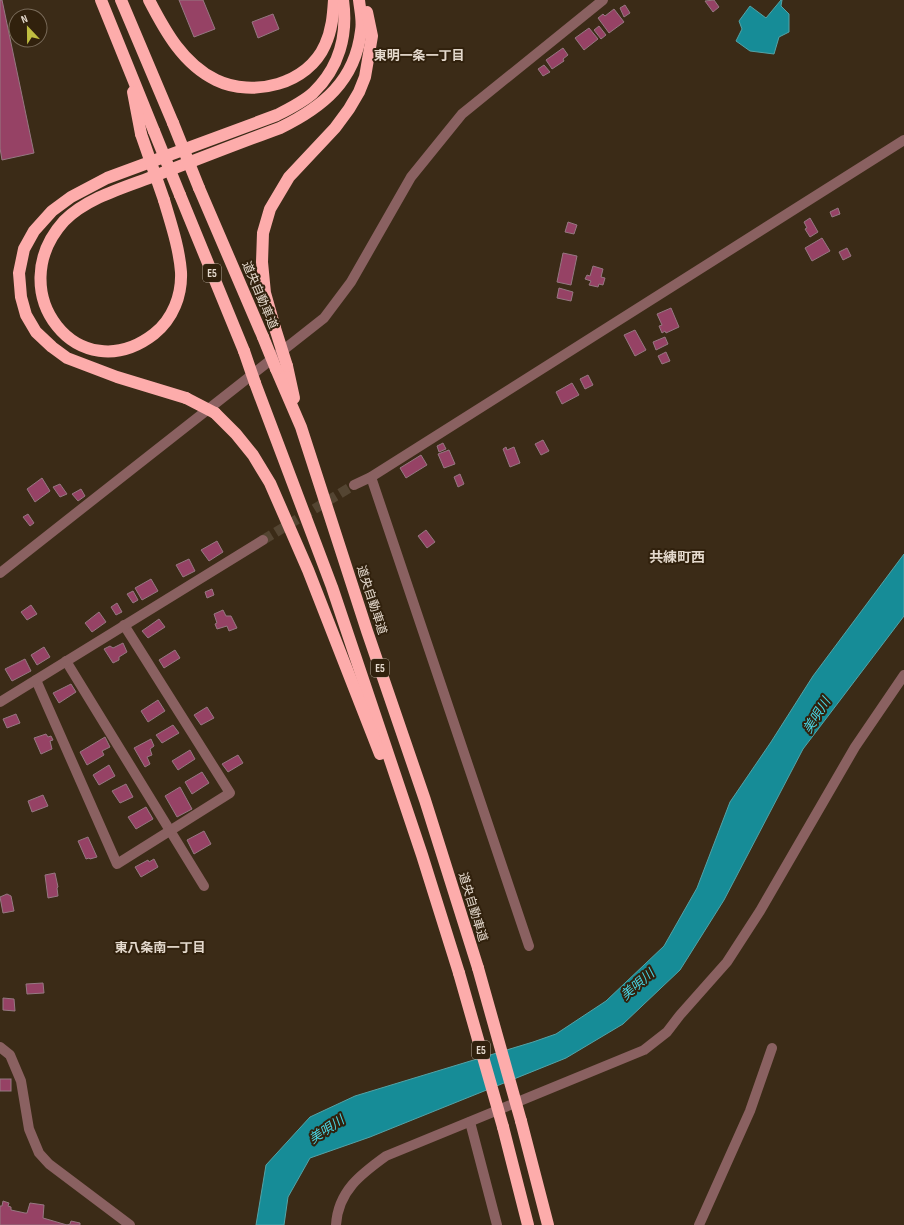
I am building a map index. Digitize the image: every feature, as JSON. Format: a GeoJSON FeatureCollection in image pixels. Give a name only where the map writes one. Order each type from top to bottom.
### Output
{"type":"FeatureCollection","features":[{"type":"Feature","properties":{"kind":"highway","name":"E5"},"geometry":{"type":"LineString","coordinates":[[101,0],[244,351],[332,587],[422,855],[459,973],[503,1127],[528,1225]]}},
{"type":"Feature","properties":{"kind":"highway","name":"道央自動車道"},"geometry":{"type":"LineString","coordinates":[[121,0],[263,337],[281,368],[362,616],[425,800],[478,968],[521,1121],[548,1225]]}},
{"type":"Feature","properties":{"kind":"highway"},"geometry":{"type":"LineString","coordinates":[[149,0],[164,29],[180,50],[195,66],[215,80],[237,88],[257,89],[282,83],[298,76],[318,57],[325,46],[329,34],[334,0]]}},
{"type":"Feature","properties":{"kind":"highway"},"geometry":{"type":"LineString","coordinates":[[343,0],[344,29],[341,47],[334,65],[323,82],[312,94],[295,106],[277,115],[107,178],[91,185],[71,197],[52,211],[34,231],[24,249],[19,272],[21,298],[26,315],[36,332],[52,347],[67,358],[117,377],[186,398],[215,413],[236,434],[253,455],[270,483],[308,570],[376,744],[422,855]]}},
{"type":"Feature","properties":{"kind":"highway"},"geometry":{"type":"LineString","coordinates":[[128,67],[141,134],[164,200],[176,239],[181,272],[180,292],[169,318],[160,329],[150,337],[128,348],[99,350],[86,348],[72,342],[46,318],[37,295],[35,282],[40,258],[52,235],[72,214],[106,195],[280,128],[321,104],[340,85],[354,60],[362,30],[360,0]]}},
{"type":"Feature","properties":{"kind":"highway"},"geometry":{"type":"LineString","coordinates":[[281,368],[275,328],[265,293],[262,262],[263,233],[270,209],[289,177],[334,128],[349,109],[359,92],[365,77],[372,36],[366,12],[360,0]]}},
{"type":"Feature","properties":{"kind":"street"},"geometry":{"type":"LineString","coordinates":[[0,573],[324,318],[351,282],[411,178],[462,114],[602,0]]}},
{"type":"Feature","properties":{"kind":"street"},"geometry":{"type":"LineString","coordinates":[[354,485],[371,477],[904,140]]}},
{"type":"Feature","properties":{"kind":"street"},"geometry":{"type":"LineString","coordinates":[[371,477],[529,946]]}},
{"type":"Feature","properties":{"kind":"street"},"geometry":{"type":"LineString","coordinates":[[0,702],[262,540]]}},
{"type":"Feature","properties":{"kind":"street"},"geometry":{"type":"LineString","coordinates":[[36,680],[117,864],[230,793],[124,625]]}},
{"type":"Feature","properties":{"kind":"street"},"geometry":{"type":"LineString","coordinates":[[66,661],[204,886]]}},
{"type":"Feature","properties":{"kind":"street"},"geometry":{"type":"LineString","coordinates":[[336,1225],[337,1213],[346,1193],[360,1175],[386,1156],[644,1050],[667,1032],[731,956],[760,911],[855,747],[904,675]]}},
{"type":"Feature","properties":{"kind":"street"},"geometry":{"type":"LineString","coordinates":[[0,1047],[10,1054],[21,1081],[29,1129],[39,1153],[49,1164],[130,1225]]}},
{"type":"Feature","properties":{"kind":"street"},"geometry":{"type":"LineString","coordinates":[[699,1225],[750,1111],[772,1048]]}},
{"type":"Feature","properties":{"kind":"street"},"geometry":{"type":"LineString","coordinates":[[470,1122],[497,1225]]}},
{"type":"Feature","properties":{"kind":"water"},"geometry":{"type":"Polygon","coordinates":[[[781,0],[781,6],[789,14],[789,32],[779,37],[774,54],[750,51],[736,41],[742,29],[739,21],[750,6],[766,18],[781,0]]]}},
{"type":"Feature","properties":{"kind":"water","name":"美唄川"},"geometry":{"type":"Polygon","coordinates":[[[904,554],[904,616],[803,749],[724,900],[680,970],[623,1024],[566,1058],[370,1137],[310,1158],[288,1197],[284,1225],[256,1225],[266,1165],[310,1117],[355,1096],[556,1034],[606,1001],[664,946],[697,888],[730,802],[771,742],[813,676],[904,554]]]}},
{"type":"Feature","properties":{"kind":"building"},"geometry":{"type":"Polygon","coordinates":[[[0,0],[2,0],[8,29],[8,48],[12,48],[34,153],[2,160],[0,148],[0,0]]]}},
{"type":"Feature","properties":{"kind":"building"},"geometry":{"type":"Polygon","coordinates":[[[179,0],[203,0],[215,29],[194,37],[179,0]]]}},
{"type":"Feature","properties":{"kind":"building"},"geometry":{"type":"Polygon","coordinates":[[[714,0],[719,7],[713,12],[705,1],[714,0]]]}},
{"type":"Feature","properties":{"kind":"building"},"geometry":{"type":"Polygon","coordinates":[[[625,5],[630,13],[624,17],[620,8],[625,5]]]}},
{"type":"Feature","properties":{"kind":"building"},"geometry":{"type":"Polygon","coordinates":[[[614,9],[624,22],[609,33],[598,18],[603,14],[605,16],[614,9]]]}},
{"type":"Feature","properties":{"kind":"building"},"geometry":{"type":"Polygon","coordinates":[[[273,14],[279,29],[258,38],[252,22],[273,14]]]}},
{"type":"Feature","properties":{"kind":"building"},"geometry":{"type":"Polygon","coordinates":[[[599,26],[606,35],[601,39],[594,30],[599,26]]]}},
{"type":"Feature","properties":{"kind":"building"},"geometry":{"type":"Polygon","coordinates":[[[589,28],[598,39],[584,50],[575,38],[589,28]]]}},
{"type":"Feature","properties":{"kind":"building"},"geometry":{"type":"Polygon","coordinates":[[[563,48],[568,55],[563,59],[564,61],[552,69],[546,60],[563,48]]]}},
{"type":"Feature","properties":{"kind":"building"},"geometry":{"type":"Polygon","coordinates":[[[544,65],[550,72],[543,76],[538,69],[544,65]]]}},
{"type":"Feature","properties":{"kind":"building"},"geometry":{"type":"Polygon","coordinates":[[[838,208],[840,214],[832,217],[830,212],[838,208]]]}},
{"type":"Feature","properties":{"kind":"building"},"geometry":{"type":"Polygon","coordinates":[[[810,218],[818,232],[810,237],[805,229],[807,228],[804,222],[810,218]]]}},
{"type":"Feature","properties":{"kind":"building"},"geometry":{"type":"Polygon","coordinates":[[[568,222],[577,225],[574,234],[565,232],[568,222]]]}},
{"type":"Feature","properties":{"kind":"building"},"geometry":{"type":"Polygon","coordinates":[[[822,238],[830,251],[812,261],[805,248],[822,238]]]}},
{"type":"Feature","properties":{"kind":"building"},"geometry":{"type":"Polygon","coordinates":[[[847,248],[851,256],[843,260],[839,252],[847,248]]]}},
{"type":"Feature","properties":{"kind":"building"},"geometry":{"type":"Polygon","coordinates":[[[563,253],[577,256],[571,285],[557,282],[563,253]]]}},
{"type":"Feature","properties":{"kind":"building"},"geometry":{"type":"Polygon","coordinates":[[[593,266],[603,269],[601,277],[605,278],[603,285],[599,284],[598,287],[589,285],[591,281],[585,279],[587,275],[590,276],[593,266]]]}},
{"type":"Feature","properties":{"kind":"building"},"geometry":{"type":"Polygon","coordinates":[[[559,288],[573,292],[571,301],[557,298],[559,288]]]}},
{"type":"Feature","properties":{"kind":"building"},"geometry":{"type":"Polygon","coordinates":[[[671,308],[679,327],[666,333],[665,331],[662,333],[659,326],[662,325],[657,314],[671,308]]]}},
{"type":"Feature","properties":{"kind":"building"},"geometry":{"type":"Polygon","coordinates":[[[635,330],[646,350],[635,356],[624,335],[635,330]]]}},
{"type":"Feature","properties":{"kind":"building"},"geometry":{"type":"Polygon","coordinates":[[[665,337],[668,344],[656,350],[653,342],[665,337]]]}},
{"type":"Feature","properties":{"kind":"building"},"geometry":{"type":"Polygon","coordinates":[[[666,352],[670,361],[662,364],[658,356],[666,352]]]}},
{"type":"Feature","properties":{"kind":"building"},"geometry":{"type":"Polygon","coordinates":[[[588,375],[593,385],[585,389],[580,379],[588,375]]]}},
{"type":"Feature","properties":{"kind":"building"},"geometry":{"type":"Polygon","coordinates":[[[572,383],[579,395],[562,404],[556,392],[572,383]]]}},
{"type":"Feature","properties":{"kind":"building"},"geometry":{"type":"Polygon","coordinates":[[[543,440],[549,451],[541,455],[535,444],[543,440]]]}},
{"type":"Feature","properties":{"kind":"building"},"geometry":{"type":"Polygon","coordinates":[[[443,443],[446,449],[439,452],[437,446],[443,443]]]}},
{"type":"Feature","properties":{"kind":"building"},"geometry":{"type":"Polygon","coordinates":[[[506,447],[507,450],[514,447],[520,463],[510,467],[503,449],[506,447]]]}},
{"type":"Feature","properties":{"kind":"building"},"geometry":{"type":"Polygon","coordinates":[[[449,450],[455,464],[444,468],[438,454],[449,450]]]}},
{"type":"Feature","properties":{"kind":"building"},"geometry":{"type":"Polygon","coordinates":[[[421,455],[427,465],[406,478],[400,468],[421,455]]]}},
{"type":"Feature","properties":{"kind":"building"},"geometry":{"type":"Polygon","coordinates":[[[460,474],[464,484],[458,487],[454,477],[460,474]]]}},
{"type":"Feature","properties":{"kind":"building"},"geometry":{"type":"Polygon","coordinates":[[[42,478],[50,491],[35,502],[27,489],[42,478]]]}},
{"type":"Feature","properties":{"kind":"building"},"geometry":{"type":"Polygon","coordinates":[[[60,484],[67,494],[60,497],[53,487],[60,484]]]}},
{"type":"Feature","properties":{"kind":"building"},"geometry":{"type":"Polygon","coordinates":[[[81,489],[85,496],[78,501],[72,494],[81,489]]]}},
{"type":"Feature","properties":{"kind":"building"},"geometry":{"type":"Polygon","coordinates":[[[28,514],[34,523],[30,526],[23,517],[28,514]]]}},
{"type":"Feature","properties":{"kind":"building"},"geometry":{"type":"Polygon","coordinates":[[[426,530],[435,542],[427,548],[418,536],[426,530]]]}},
{"type":"Feature","properties":{"kind":"building"},"geometry":{"type":"Polygon","coordinates":[[[217,541],[223,552],[209,561],[201,550],[217,541]]]}},
{"type":"Feature","properties":{"kind":"building"},"geometry":{"type":"Polygon","coordinates":[[[189,559],[195,571],[183,577],[176,565],[189,559]]]}},
{"type":"Feature","properties":{"kind":"building"},"geometry":{"type":"Polygon","coordinates":[[[151,579],[158,591],[142,600],[135,588],[151,579]]]}},
{"type":"Feature","properties":{"kind":"building"},"geometry":{"type":"Polygon","coordinates":[[[212,589],[214,595],[207,598],[205,592],[212,589]]]}},
{"type":"Feature","properties":{"kind":"building"},"geometry":{"type":"Polygon","coordinates":[[[133,591],[138,600],[133,603],[127,594],[133,591]]]}},
{"type":"Feature","properties":{"kind":"building"},"geometry":{"type":"Polygon","coordinates":[[[117,603],[122,612],[116,615],[111,607],[117,603]]]}},
{"type":"Feature","properties":{"kind":"building"},"geometry":{"type":"Polygon","coordinates":[[[31,605],[37,614],[27,620],[21,612],[31,605]]]}},
{"type":"Feature","properties":{"kind":"building"},"geometry":{"type":"Polygon","coordinates":[[[223,610],[226,616],[231,616],[237,628],[229,631],[227,626],[217,629],[214,614],[223,610]]]}},
{"type":"Feature","properties":{"kind":"building"},"geometry":{"type":"Polygon","coordinates":[[[99,612],[106,622],[92,632],[85,623],[99,612]]]}},
{"type":"Feature","properties":{"kind":"building"},"geometry":{"type":"Polygon","coordinates":[[[159,619],[165,627],[148,638],[142,631],[159,619]]]}},
{"type":"Feature","properties":{"kind":"building"},"geometry":{"type":"Polygon","coordinates":[[[123,643],[127,652],[119,657],[119,660],[113,663],[104,649],[110,646],[113,648],[123,643]]]}},
{"type":"Feature","properties":{"kind":"building"},"geometry":{"type":"Polygon","coordinates":[[[44,647],[50,657],[37,665],[31,655],[44,647]]]}},
{"type":"Feature","properties":{"kind":"building"},"geometry":{"type":"Polygon","coordinates":[[[175,650],[180,658],[164,668],[159,660],[175,650]]]}},
{"type":"Feature","properties":{"kind":"building"},"geometry":{"type":"Polygon","coordinates":[[[25,659],[31,671],[12,681],[5,669],[25,659]]]}},
{"type":"Feature","properties":{"kind":"building"},"geometry":{"type":"Polygon","coordinates":[[[71,684],[76,692],[59,703],[53,693],[71,684]]]}},
{"type":"Feature","properties":{"kind":"building"},"geometry":{"type":"Polygon","coordinates":[[[158,700],[165,711],[148,722],[141,711],[158,700]]]}},
{"type":"Feature","properties":{"kind":"building"},"geometry":{"type":"Polygon","coordinates":[[[207,707],[214,718],[201,725],[194,715],[207,707]]]}},
{"type":"Feature","properties":{"kind":"building"},"geometry":{"type":"Polygon","coordinates":[[[16,714],[20,723],[7,728],[3,719],[16,714]]]}},
{"type":"Feature","properties":{"kind":"building"},"geometry":{"type":"Polygon","coordinates":[[[173,725],[179,733],[162,743],[156,735],[173,725]]]}},
{"type":"Feature","properties":{"kind":"building"},"geometry":{"type":"Polygon","coordinates":[[[46,734],[48,737],[51,736],[53,740],[50,741],[52,749],[41,754],[34,738],[46,734]]]}},
{"type":"Feature","properties":{"kind":"building"},"geometry":{"type":"Polygon","coordinates":[[[105,737],[110,747],[102,751],[104,755],[87,765],[80,752],[105,737]]]}},
{"type":"Feature","properties":{"kind":"building"},"geometry":{"type":"Polygon","coordinates":[[[151,739],[154,746],[150,749],[152,755],[147,757],[150,764],[145,767],[134,748],[151,739]]]}},
{"type":"Feature","properties":{"kind":"building"},"geometry":{"type":"Polygon","coordinates":[[[190,750],[195,759],[178,770],[172,761],[190,750]]]}},
{"type":"Feature","properties":{"kind":"building"},"geometry":{"type":"Polygon","coordinates":[[[238,755],[243,763],[228,772],[222,764],[238,755]]]}},
{"type":"Feature","properties":{"kind":"building"},"geometry":{"type":"Polygon","coordinates":[[[109,765],[115,776],[99,785],[93,775],[109,765]]]}},
{"type":"Feature","properties":{"kind":"building"},"geometry":{"type":"Polygon","coordinates":[[[202,772],[209,783],[192,794],[185,782],[202,772]]]}},
{"type":"Feature","properties":{"kind":"building"},"geometry":{"type":"Polygon","coordinates":[[[126,784],[133,797],[120,803],[112,791],[126,784]]]}},
{"type":"Feature","properties":{"kind":"building"},"geometry":{"type":"Polygon","coordinates":[[[180,787],[192,809],[177,817],[165,796],[180,787]]]}},
{"type":"Feature","properties":{"kind":"building"},"geometry":{"type":"Polygon","coordinates":[[[43,795],[48,806],[32,812],[28,801],[43,795]]]}},
{"type":"Feature","properties":{"kind":"building"},"geometry":{"type":"Polygon","coordinates":[[[146,807],[153,819],[136,829],[128,817],[146,807]]]}},
{"type":"Feature","properties":{"kind":"building"},"geometry":{"type":"Polygon","coordinates":[[[204,831],[211,844],[194,854],[187,840],[204,831]]]}},
{"type":"Feature","properties":{"kind":"building"},"geometry":{"type":"Polygon","coordinates":[[[88,837],[97,857],[86,859],[78,841],[88,837]]]}},
{"type":"Feature","properties":{"kind":"building"},"geometry":{"type":"Polygon","coordinates":[[[154,859],[158,867],[141,877],[135,867],[148,860],[149,862],[154,859]]]}},
{"type":"Feature","properties":{"kind":"building"},"geometry":{"type":"Polygon","coordinates":[[[55,873],[58,896],[48,898],[45,875],[55,873]]]}},
{"type":"Feature","properties":{"kind":"building"},"geometry":{"type":"Polygon","coordinates":[[[7,894],[11,896],[14,911],[3,913],[0,897],[7,894]]]}},
{"type":"Feature","properties":{"kind":"building"},"geometry":{"type":"Polygon","coordinates":[[[43,983],[44,993],[27,994],[26,984],[43,983]]]}},
{"type":"Feature","properties":{"kind":"building"},"geometry":{"type":"Polygon","coordinates":[[[3,998],[14,999],[15,1011],[3,1010],[3,998]]]}},
{"type":"Feature","properties":{"kind":"building"},"geometry":{"type":"Polygon","coordinates":[[[0,1079],[11,1079],[11,1091],[0,1091],[0,1079]]]}},
{"type":"Feature","properties":{"kind":"building"},"geometry":{"type":"Polygon","coordinates":[[[3,1201],[9,1203],[8,1206],[11,1207],[11,1210],[25,1213],[27,1213],[30,1203],[44,1205],[43,1218],[67,1225],[0,1225],[0,1206],[2,1206],[3,1201]]]}},
{"type":"Feature","properties":{"kind":"building"},"geometry":{"type":"Polygon","coordinates":[[[71,1221],[80,1223],[80,1225],[67,1225],[70,1224],[71,1221]]]}},
{"type":"Feature","properties":{"kind":"tunnel"},"geometry":{"type":"LineString","coordinates":[[263,540],[354,485]]}},
{"type":"Feature","properties":{"kind":"district","name":"東明一条一丁目"},"geometry":{"type":"Point","coordinates":[419,55]}},
{"type":"Feature","properties":{"kind":"district","name":"共練町西"},"geometry":{"type":"Point","coordinates":[677,557]}},
{"type":"Feature","properties":{"kind":"district","name":"東八条南一丁目"},"geometry":{"type":"Point","coordinates":[160,947]}}]}
